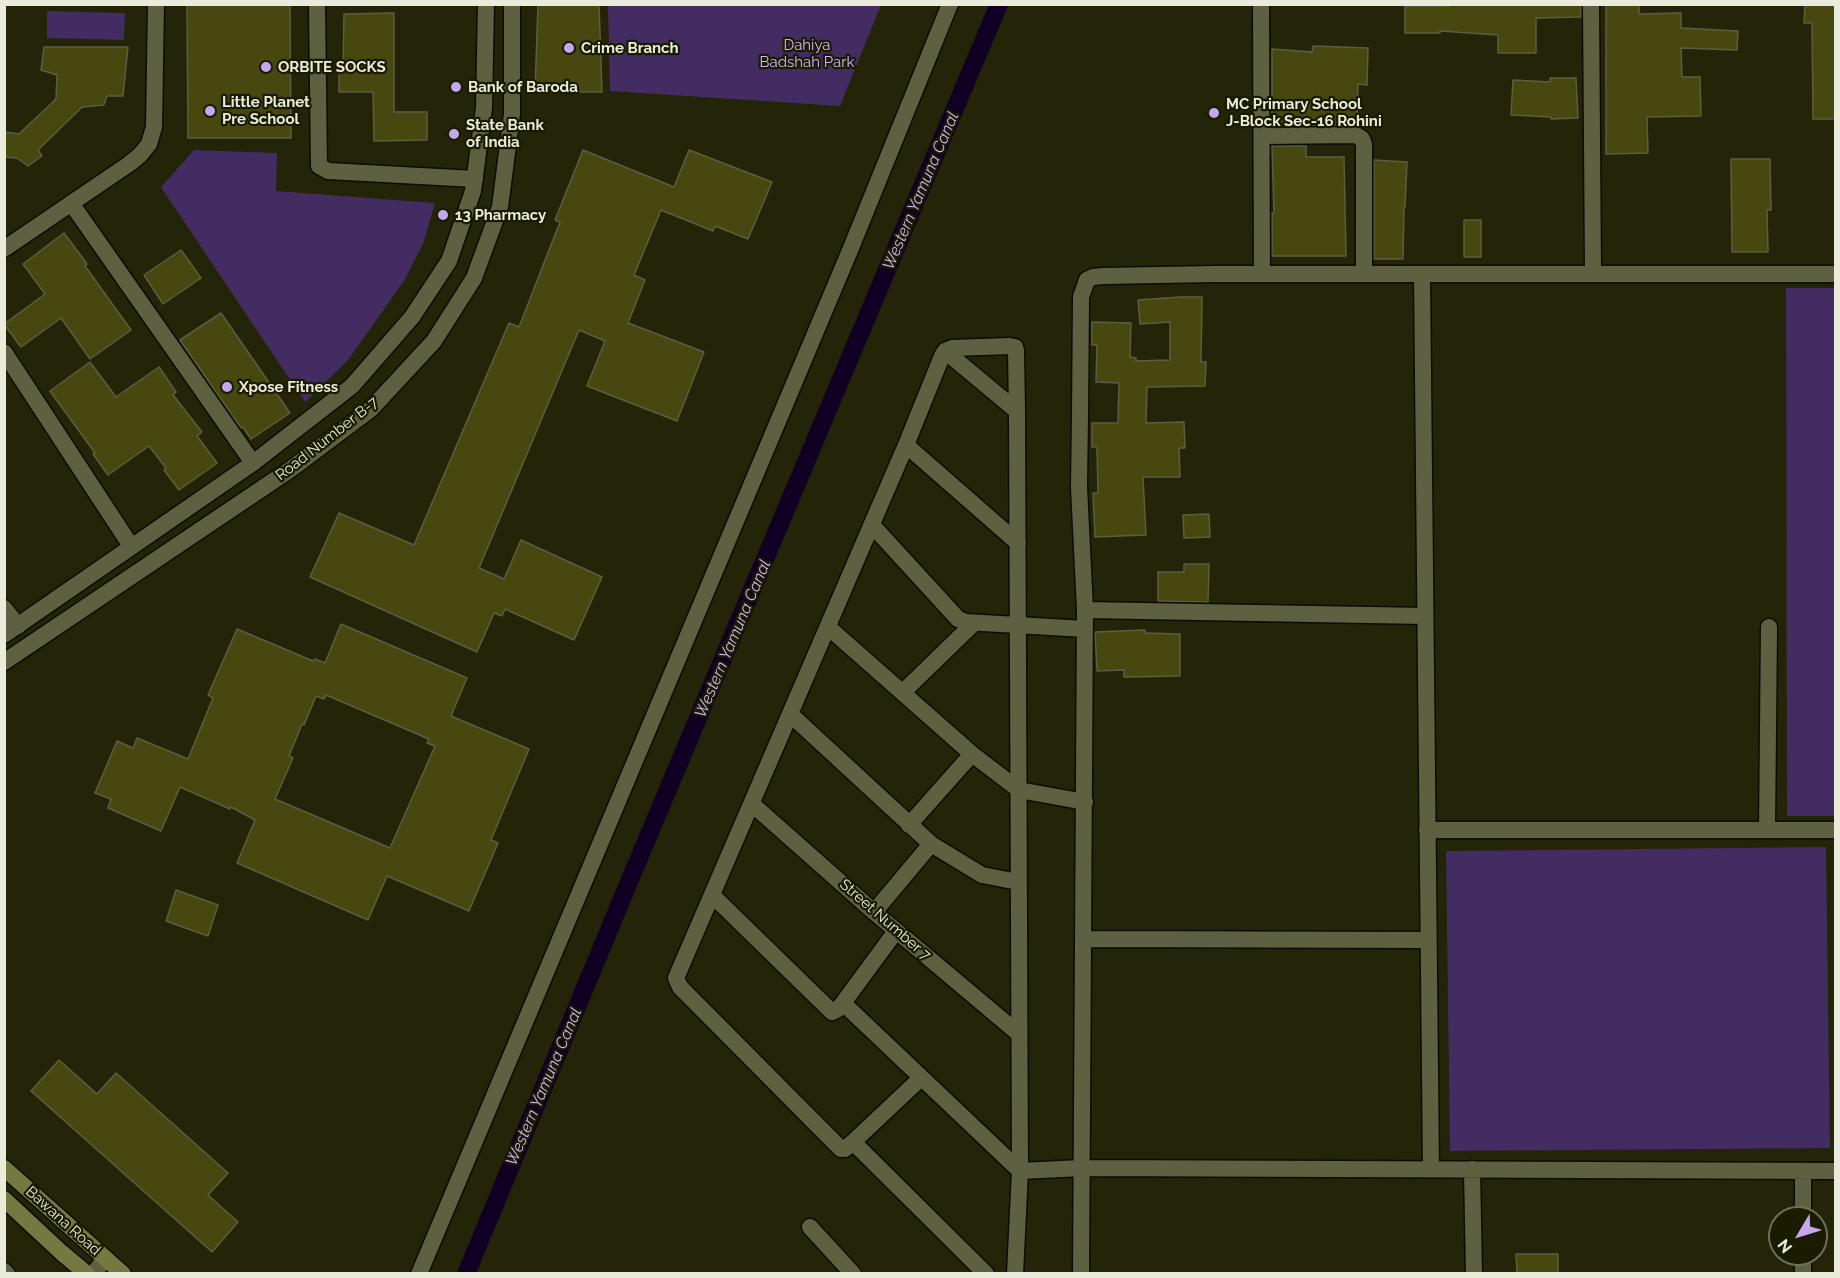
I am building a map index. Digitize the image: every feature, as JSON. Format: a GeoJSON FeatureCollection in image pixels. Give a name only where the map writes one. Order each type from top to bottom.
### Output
{"type":"FeatureCollection","features":[{"type":"Feature","properties":{"kind":"main road","name":"Bawana Road"},"geometry":{"type":"LineString","coordinates":[[4,1168],[123,1274]]}},
{"type":"Feature","properties":{"kind":"main road","name":"Bawana Road"},"geometry":{"type":"LineString","coordinates":[[4,1199],[87,1274]]}},
{"type":"Feature","properties":{"kind":"street"},"geometry":{"type":"LineString","coordinates":[[4,249],[129,164],[149,144],[154,127],[156,4]]}},
{"type":"Feature","properties":{"kind":"street"},"geometry":{"type":"LineString","coordinates":[[317,4],[318,161],[320,166],[328,171],[475,179]]}},
{"type":"Feature","properties":{"kind":"street","name":"Road Number B-7"},"geometry":{"type":"LineString","coordinates":[[11,631],[253,463],[352,387],[412,317],[449,261],[473,191],[484,108],[486,4]]}},
{"type":"Feature","properties":{"kind":"street","name":"Road Number B-7"},"geometry":{"type":"LineString","coordinates":[[4,662],[291,469],[371,409],[434,341],[474,278],[500,207],[512,114],[512,4]]}},
{"type":"Feature","properties":{"kind":"street"},"geometry":{"type":"LineString","coordinates":[[419,1274],[847,259],[950,4]]}},
{"type":"Feature","properties":{"kind":"street"},"geometry":{"type":"LineString","coordinates":[[1261,4],[1262,274]]}},
{"type":"Feature","properties":{"kind":"street"},"geometry":{"type":"LineString","coordinates":[[1591,4],[1593,274]]}},
{"type":"Feature","properties":{"kind":"street"},"geometry":{"type":"LineString","coordinates":[[1262,136],[1356,135],[1362,139],[1364,144],[1364,274]]}},
{"type":"Feature","properties":{"kind":"street"},"geometry":{"type":"LineString","coordinates":[[71,203],[253,463]]}},
{"type":"Feature","properties":{"kind":"street"},"geometry":{"type":"LineString","coordinates":[[1081,1274],[1085,610],[1079,487],[1081,297],[1087,280],[1103,276],[1262,274],[1836,274]]}},
{"type":"Feature","properties":{"kind":"street"},"geometry":{"type":"LineString","coordinates":[[1422,274],[1431,1169]]}},
{"type":"Feature","properties":{"kind":"street"},"geometry":{"type":"LineString","coordinates":[[921,1078],[853,1142],[841,1149],[676,982],[677,975],[945,351],[952,348],[1010,346],[1015,347],[1018,543],[1020,1171],[1015,1274]]}},
{"type":"Feature","properties":{"kind":"street"},"geometry":{"type":"LineString","coordinates":[[945,351],[1017,411]]}},
{"type":"Feature","properties":{"kind":"street"},"geometry":{"type":"LineString","coordinates":[[4,352],[131,546]]}},
{"type":"Feature","properties":{"kind":"street"},"geometry":{"type":"LineString","coordinates":[[906,445],[1018,543]]}},
{"type":"Feature","properties":{"kind":"street"},"geometry":{"type":"LineString","coordinates":[[872,525],[958,619],[1085,629]]}},
{"type":"Feature","properties":{"kind":"street"},"geometry":{"type":"LineString","coordinates":[[4,608],[11,631]]}},
{"type":"Feature","properties":{"kind":"street"},"geometry":{"type":"LineString","coordinates":[[1085,610],[1425,616]]}},
{"type":"Feature","properties":{"kind":"street"},"geometry":{"type":"LineString","coordinates":[[903,692],[974,622]]}},
{"type":"Feature","properties":{"kind":"street"},"geometry":{"type":"LineString","coordinates":[[828,627],[972,754],[1019,790],[1085,802]]}},
{"type":"Feature","properties":{"kind":"street"},"geometry":{"type":"LineString","coordinates":[[1767,830],[1769,627]]}},
{"type":"Feature","properties":{"kind":"street"},"geometry":{"type":"LineString","coordinates":[[790,714],[931,844],[982,875],[1018,882]]}},
{"type":"Feature","properties":{"kind":"street"},"geometry":{"type":"LineString","coordinates":[[909,825],[972,754]]}},
{"type":"Feature","properties":{"kind":"street","name":"Street Number 7"},"geometry":{"type":"LineString","coordinates":[[752,804],[896,931],[1019,1034]]}},
{"type":"Feature","properties":{"kind":"street"},"geometry":{"type":"LineString","coordinates":[[1427,830],[1836,830]]}},
{"type":"Feature","properties":{"kind":"street"},"geometry":{"type":"LineString","coordinates":[[874,912],[931,844]]}},
{"type":"Feature","properties":{"kind":"street"},"geometry":{"type":"LineString","coordinates":[[712,895],[832,1012],[843,1003],[896,931]]}},
{"type":"Feature","properties":{"kind":"street"},"geometry":{"type":"LineString","coordinates":[[1084,939],[1428,940]]}},
{"type":"Feature","properties":{"kind":"street"},"geometry":{"type":"LineString","coordinates":[[843,1003],[1020,1171],[1082,1168],[1836,1171]]}},
{"type":"Feature","properties":{"kind":"street"},"geometry":{"type":"LineString","coordinates":[[853,1142],[986,1274]]}},
{"type":"Feature","properties":{"kind":"street"},"geometry":{"type":"LineString","coordinates":[[1472,1169],[1474,1274]]}},
{"type":"Feature","properties":{"kind":"street"},"geometry":{"type":"LineString","coordinates":[[1803,1171],[1803,1206]]}},
{"type":"Feature","properties":{"kind":"street"},"geometry":{"type":"LineString","coordinates":[[810,1227],[854,1274]]}},
{"type":"Feature","properties":{"kind":"street"},"geometry":{"type":"LineString","coordinates":[[93,1274],[105,1259]]}},
{"type":"Feature","properties":{"kind":"green space","name":"Dahiya Badshah Park"},"geometry":{"type":"Polygon","coordinates":[[[608,4],[881,5],[840,106],[610,91],[608,4]]]}},
{"type":"Feature","properties":{"kind":"green space"},"geometry":{"type":"Polygon","coordinates":[[[47,11],[125,13],[124,40],[47,38],[47,11]]]}},
{"type":"Feature","properties":{"kind":"green space"},"geometry":{"type":"Polygon","coordinates":[[[194,150],[277,153],[276,191],[435,203],[423,244],[404,281],[348,360],[305,402],[161,187],[194,150]]]}},
{"type":"Feature","properties":{"kind":"green space"},"geometry":{"type":"Polygon","coordinates":[[[1786,288],[1835,288],[1835,816],[1787,816],[1786,288]]]}},
{"type":"Feature","properties":{"kind":"green space"},"geometry":{"type":"Polygon","coordinates":[[[1826,847],[1830,1148],[1450,1151],[1446,851],[1826,847]]]}},
{"type":"Feature","properties":{"kind":"building"},"geometry":{"type":"Polygon","coordinates":[[[187,4],[290,4],[291,138],[188,138],[187,4]]]}},
{"type":"Feature","properties":{"kind":"building","name":"Crime Branch"},"geometry":{"type":"Polygon","coordinates":[[[538,4],[599,4],[602,92],[535,92],[538,4]]]}},
{"type":"Feature","properties":{"kind":"building"},"geometry":{"type":"Polygon","coordinates":[[[1450,4],[1581,4],[1581,17],[1536,18],[1536,53],[1498,53],[1498,35],[1440,31],[1440,33],[1405,33],[1405,6],[1449,6],[1450,4]]]}},
{"type":"Feature","properties":{"kind":"building"},"geometry":{"type":"Polygon","coordinates":[[[1606,4],[1639,4],[1639,14],[1681,13],[1681,28],[1738,31],[1737,50],[1681,48],[1682,77],[1700,77],[1701,116],[1647,117],[1648,153],[1606,154],[1606,4]]]}},
{"type":"Feature","properties":{"kind":"building"},"geometry":{"type":"Polygon","coordinates":[[[1805,4],[1836,4],[1836,119],[1813,119],[1812,23],[1804,23],[1805,4]]]}},
{"type":"Feature","properties":{"kind":"building"},"geometry":{"type":"Polygon","coordinates":[[[394,13],[394,112],[427,112],[427,140],[374,141],[373,92],[339,92],[339,72],[343,72],[344,14],[394,13]]]}},
{"type":"Feature","properties":{"kind":"building"},"geometry":{"type":"Polygon","coordinates":[[[1313,46],[1368,48],[1367,85],[1358,84],[1357,125],[1272,125],[1272,49],[1312,52],[1313,46]]]}},
{"type":"Feature","properties":{"kind":"building"},"geometry":{"type":"Polygon","coordinates":[[[44,47],[128,47],[123,96],[107,96],[104,105],[82,107],[38,150],[42,156],[28,166],[17,158],[4,157],[4,132],[19,134],[56,99],[57,75],[41,70],[44,47]]]}},
{"type":"Feature","properties":{"kind":"building"},"geometry":{"type":"Polygon","coordinates":[[[1550,78],[1576,78],[1578,118],[1551,119],[1551,117],[1511,115],[1513,80],[1550,82],[1550,78]]]}},
{"type":"Feature","properties":{"kind":"building"},"geometry":{"type":"Polygon","coordinates":[[[1272,146],[1306,146],[1306,157],[1344,157],[1346,256],[1272,256],[1272,213],[1274,213],[1272,146]]]}},
{"type":"Feature","properties":{"kind":"building"},"geometry":{"type":"Polygon","coordinates":[[[583,150],[674,187],[689,150],[772,182],[748,239],[715,226],[713,231],[661,210],[634,275],[645,280],[628,323],[704,352],[677,421],[587,386],[605,341],[579,330],[479,568],[504,579],[521,540],[602,577],[574,640],[505,609],[502,616],[494,613],[477,652],[310,577],[339,513],[414,545],[509,323],[519,327],[560,222],[555,220],[583,150]]]}},
{"type":"Feature","properties":{"kind":"building"},"geometry":{"type":"Polygon","coordinates":[[[1731,159],[1770,159],[1771,210],[1767,210],[1768,252],[1732,252],[1731,159]]]}},
{"type":"Feature","properties":{"kind":"building"},"geometry":{"type":"Polygon","coordinates":[[[1374,160],[1407,162],[1403,259],[1374,259],[1374,160]]]}},
{"type":"Feature","properties":{"kind":"building"},"geometry":{"type":"Polygon","coordinates":[[[1464,220],[1481,220],[1481,257],[1464,257],[1464,220]]]}},
{"type":"Feature","properties":{"kind":"building"},"geometry":{"type":"Polygon","coordinates":[[[64,233],[131,330],[90,359],[61,318],[21,347],[4,324],[45,294],[23,264],[64,233]]]}},
{"type":"Feature","properties":{"kind":"building"},"geometry":{"type":"Polygon","coordinates":[[[181,250],[201,278],[163,304],[144,275],[181,250]]]}},
{"type":"Feature","properties":{"kind":"building"},"geometry":{"type":"Polygon","coordinates":[[[1202,297],[1201,362],[1206,362],[1205,386],[1147,387],[1146,423],[1184,422],[1185,448],[1179,448],[1180,477],[1143,477],[1146,535],[1095,537],[1093,493],[1098,493],[1097,447],[1092,447],[1092,423],[1118,423],[1119,383],[1096,382],[1097,345],[1092,345],[1092,322],[1131,323],[1130,357],[1136,358],[1136,361],[1170,360],[1170,322],[1140,324],[1138,300],[1202,297]]]}},
{"type":"Feature","properties":{"kind":"building"},"geometry":{"type":"Polygon","coordinates":[[[221,313],[290,413],[251,439],[180,340],[221,313]]]}},
{"type":"Feature","properties":{"kind":"building"},"geometry":{"type":"Polygon","coordinates":[[[90,362],[116,397],[159,367],[176,392],[173,395],[202,432],[197,436],[217,463],[179,490],[149,446],[108,475],[93,454],[95,453],[50,391],[90,362]]]}},
{"type":"Feature","properties":{"kind":"building"},"geometry":{"type":"Polygon","coordinates":[[[1209,514],[1210,537],[1184,538],[1183,515],[1209,514]]]}},
{"type":"Feature","properties":{"kind":"building"},"geometry":{"type":"Polygon","coordinates":[[[1184,564],[1209,564],[1208,602],[1158,601],[1158,572],[1184,572],[1184,564]]]}},
{"type":"Feature","properties":{"kind":"building"},"geometry":{"type":"Polygon","coordinates":[[[341,624],[467,678],[451,716],[529,749],[491,840],[498,843],[469,911],[387,876],[368,920],[237,863],[255,820],[231,807],[230,809],[180,787],[161,831],[108,808],[111,799],[95,793],[117,741],[133,748],[137,738],[188,759],[213,698],[208,695],[237,629],[313,661],[315,659],[325,663],[341,624]],[[326,695],[324,699],[316,696],[289,756],[293,758],[275,799],[390,848],[435,746],[427,743],[429,739],[326,695]]]}},
{"type":"Feature","properties":{"kind":"building"},"geometry":{"type":"Polygon","coordinates":[[[1145,630],[1145,633],[1180,634],[1180,676],[1124,677],[1124,670],[1097,671],[1095,632],[1145,630]]]}},
{"type":"Feature","properties":{"kind":"building"},"geometry":{"type":"Polygon","coordinates":[[[176,890],[218,905],[208,936],[166,921],[176,890]]]}},
{"type":"Feature","properties":{"kind":"building"},"geometry":{"type":"Polygon","coordinates":[[[59,1060],[97,1094],[116,1073],[228,1173],[208,1195],[238,1222],[212,1252],[31,1091],[59,1060]]]}},
{"type":"Feature","properties":{"kind":"building"},"geometry":{"type":"Polygon","coordinates":[[[1516,1254],[1558,1254],[1558,1273],[1517,1273],[1516,1254]]]}},
{"type":"Feature","properties":{"kind":"waterway","name":"Western Yamuna Canal"},"geometry":{"type":"LineString","coordinates":[[466,1274],[999,4]]}},
{"type":"Feature","properties":{"kind":"place","name":"Crime Branch"},"geometry":{"type":"Point","coordinates":[569,48]}},
{"type":"Feature","properties":{"kind":"place","name":"ORBITE SOCKS"},"geometry":{"type":"Point","coordinates":[266,67]}},
{"type":"Feature","properties":{"kind":"place","name":"Bank of Baroda"},"geometry":{"type":"Point","coordinates":[456,87]}},
{"type":"Feature","properties":{"kind":"place","name":"Little Planet Pre School"},"geometry":{"type":"Point","coordinates":[210,111]}},
{"type":"Feature","properties":{"kind":"place","name":"MC Primary School J-Block Sec-16 Rohini"},"geometry":{"type":"Point","coordinates":[1214,113]}},
{"type":"Feature","properties":{"kind":"place","name":"State Bank of India"},"geometry":{"type":"Point","coordinates":[454,134]}},
{"type":"Feature","properties":{"kind":"place","name":"13 Pharmacy"},"geometry":{"type":"Point","coordinates":[443,215]}},
{"type":"Feature","properties":{"kind":"place","name":"Xpose Fitness"},"geometry":{"type":"Point","coordinates":[227,387]}}]}
